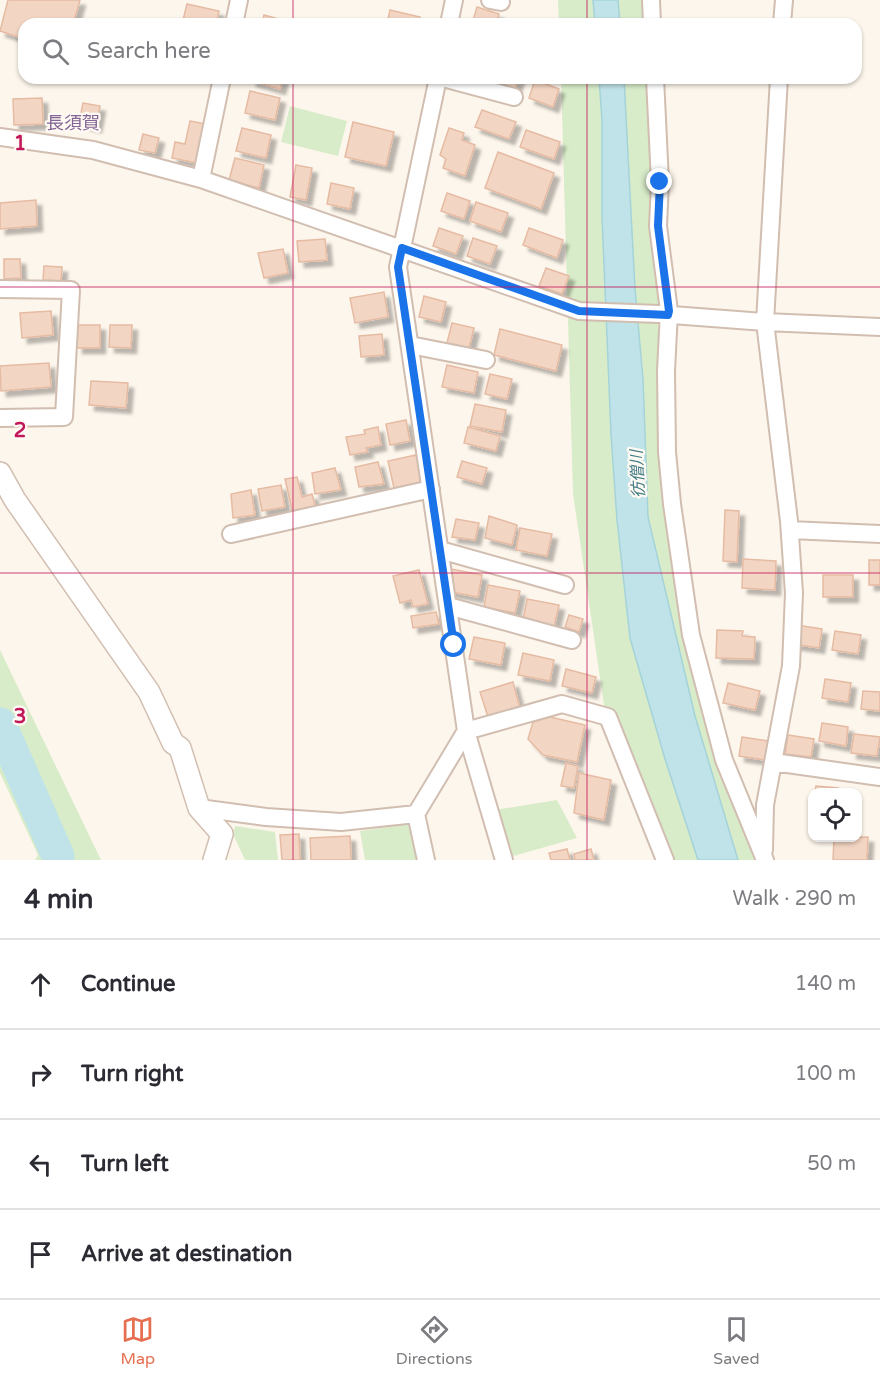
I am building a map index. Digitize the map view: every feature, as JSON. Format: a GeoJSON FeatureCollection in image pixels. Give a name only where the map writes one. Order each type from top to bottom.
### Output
{"type":"FeatureCollection","features":[{"type":"Feature","properties":{"kind":"street"},"geometry":{"type":"LineString","coordinates":[[235,18],[239,0]]}},
{"type":"Feature","properties":{"kind":"street"},"geometry":{"type":"LineString","coordinates":[[450,18],[454,0]]}},
{"type":"Feature","properties":{"kind":"street"},"geometry":{"type":"LineString","coordinates":[[651,0],[652,18]]}},
{"type":"Feature","properties":{"kind":"street"},"geometry":{"type":"LineString","coordinates":[[782,18],[784,0]]}},
{"type":"Feature","properties":{"kind":"street"},"geometry":{"type":"LineString","coordinates":[[201,179],[221,84]]}},
{"type":"Feature","properties":{"kind":"street"},"geometry":{"type":"LineString","coordinates":[[437,84],[398,267],[466,730],[504,860]]}},
{"type":"Feature","properties":{"kind":"street"},"geometry":{"type":"LineString","coordinates":[[465,84],[514,97]]}},
{"type":"Feature","properties":{"kind":"street"},"geometry":{"type":"LineString","coordinates":[[655,84],[660,182],[658,226],[669,311],[663,314]]}},
{"type":"Feature","properties":{"kind":"street"},"geometry":{"type":"LineString","coordinates":[[764,859],[765,805],[791,666],[794,593],[790,530],[765,322],[779,84]]}},
{"type":"Feature","properties":{"kind":"street"},"geometry":{"type":"LineString","coordinates":[[0,137],[93,150],[201,179],[579,311],[880,327]]}},
{"type":"Feature","properties":{"kind":"street"},"geometry":{"type":"LineString","coordinates":[[0,289],[71,290],[64,417],[0,418]]}},
{"type":"Feature","properties":{"kind":"street"},"geometry":{"type":"LineString","coordinates":[[663,314],[667,452],[672,504],[691,635],[724,760],[764,859]]}},
{"type":"Feature","properties":{"kind":"street"},"geometry":{"type":"LineString","coordinates":[[410,345],[486,360]]}},
{"type":"Feature","properties":{"kind":"street"},"geometry":{"type":"LineString","coordinates":[[0,473],[15,500],[149,692],[173,743],[180,748],[199,808],[222,834],[213,860]]}},
{"type":"Feature","properties":{"kind":"street"},"geometry":{"type":"LineString","coordinates":[[231,534],[431,489]]}},
{"type":"Feature","properties":{"kind":"street"},"geometry":{"type":"LineString","coordinates":[[790,530],[880,534]]}},
{"type":"Feature","properties":{"kind":"street"},"geometry":{"type":"LineString","coordinates":[[440,550],[565,585]]}},
{"type":"Feature","properties":{"kind":"street"},"geometry":{"type":"LineString","coordinates":[[448,606],[572,640]]}},
{"type":"Feature","properties":{"kind":"street"},"geometry":{"type":"LineString","coordinates":[[426,860],[416,814],[466,730],[562,704],[608,717],[665,860]]}},
{"type":"Feature","properties":{"kind":"street"},"geometry":{"type":"LineString","coordinates":[[773,762],[880,777]]}},
{"type":"Feature","properties":{"kind":"street"},"geometry":{"type":"LineString","coordinates":[[199,808],[266,817],[341,822],[416,814]]}},
{"type":"Feature","properties":{"kind":"green space"},"geometry":{"type":"Polygon","coordinates":[[[558,0],[651,0],[652,18],[559,18],[558,0]]]}},
{"type":"Feature","properties":{"kind":"green space"},"geometry":{"type":"Polygon","coordinates":[[[561,84],[654,84],[659,187],[658,382],[680,592],[754,860],[666,860],[604,705],[573,494],[561,84]]]}},
{"type":"Feature","properties":{"kind":"green space"},"geometry":{"type":"Polygon","coordinates":[[[290,106],[347,121],[338,156],[281,142],[290,106]]]}},
{"type":"Feature","properties":{"kind":"green space"},"geometry":{"type":"Polygon","coordinates":[[[0,650],[101,860],[35,860],[38,855],[0,773],[0,650]]]}},
{"type":"Feature","properties":{"kind":"green space"},"geometry":{"type":"Polygon","coordinates":[[[557,800],[577,838],[503,859],[489,811],[557,800]]]}},
{"type":"Feature","properties":{"kind":"green space"},"geometry":{"type":"Polygon","coordinates":[[[408,824],[418,860],[365,860],[360,831],[408,824]]]}},
{"type":"Feature","properties":{"kind":"green space"},"geometry":{"type":"Polygon","coordinates":[[[235,826],[275,832],[278,860],[245,860],[233,834],[235,826]]]}},
{"type":"Feature","properties":{"kind":"water"},"geometry":{"type":"Polygon","coordinates":[[[593,0],[618,0],[620,18],[594,18],[593,0]]]}},
{"type":"Feature","properties":{"kind":"water","name":"彷僧川"},"geometry":{"type":"Polygon","coordinates":[[[599,84],[624,84],[635,289],[643,379],[648,517],[695,716],[738,860],[698,860],[665,759],[630,638],[617,520],[611,434],[602,216],[602,120],[599,84]]]}},
{"type":"Feature","properties":{"kind":"building"},"geometry":{"type":"Polygon","coordinates":[[[8,0],[80,0],[75,18],[18,18],[18,37],[0,31],[8,0]]]}},
{"type":"Feature","properties":{"kind":"building"},"geometry":{"type":"Polygon","coordinates":[[[187,4],[219,11],[217,18],[184,18],[187,4]]]}},
{"type":"Feature","properties":{"kind":"building"},"geometry":{"type":"Polygon","coordinates":[[[477,7],[499,14],[498,18],[474,18],[477,7]]]}},
{"type":"Feature","properties":{"kind":"building"},"geometry":{"type":"Polygon","coordinates":[[[390,10],[420,17],[420,18],[388,18],[390,10]]]}},
{"type":"Feature","properties":{"kind":"building"},"geometry":{"type":"Polygon","coordinates":[[[262,84],[281,84],[280,89],[262,84]]]}},
{"type":"Feature","properties":{"kind":"building"},"geometry":{"type":"Polygon","coordinates":[[[496,84],[517,84],[514,91],[496,84]]]}},
{"type":"Feature","properties":{"kind":"building"},"geometry":{"type":"Polygon","coordinates":[[[534,84],[546,84],[559,89],[553,107],[529,98],[534,84]]]}},
{"type":"Feature","properties":{"kind":"building"},"geometry":{"type":"Polygon","coordinates":[[[250,91],[280,98],[275,120],[245,113],[250,91]]]}},
{"type":"Feature","properties":{"kind":"building"},"geometry":{"type":"Polygon","coordinates":[[[42,98],[43,124],[14,125],[13,99],[42,98]]]}},
{"type":"Feature","properties":{"kind":"building"},"geometry":{"type":"Polygon","coordinates":[[[83,103],[100,106],[96,127],[79,123],[83,103]]]}},
{"type":"Feature","properties":{"kind":"building"},"geometry":{"type":"Polygon","coordinates":[[[482,110],[516,122],[509,139],[475,127],[482,110]]]}},
{"type":"Feature","properties":{"kind":"building"},"geometry":{"type":"Polygon","coordinates":[[[190,121],[206,124],[197,163],[172,158],[175,142],[185,144],[190,121]]]}},
{"type":"Feature","properties":{"kind":"building"},"geometry":{"type":"Polygon","coordinates":[[[353,122],[394,132],[386,166],[345,157],[353,122]]]}},
{"type":"Feature","properties":{"kind":"building"},"geometry":{"type":"Polygon","coordinates":[[[242,128],[271,135],[266,158],[236,151],[242,128]]]}},
{"type":"Feature","properties":{"kind":"building"},"geometry":{"type":"Polygon","coordinates":[[[449,128],[464,133],[462,140],[475,145],[465,176],[443,168],[446,159],[440,155],[449,128]]]}},
{"type":"Feature","properties":{"kind":"building"},"geometry":{"type":"Polygon","coordinates":[[[526,130],[560,142],[554,159],[520,147],[526,130]]]}},
{"type":"Feature","properties":{"kind":"building"},"geometry":{"type":"Polygon","coordinates":[[[143,134],[159,138],[155,153],[139,150],[143,134]]]}},
{"type":"Feature","properties":{"kind":"building"},"geometry":{"type":"Polygon","coordinates":[[[498,152],[554,173],[541,209],[485,188],[498,152]]]}},
{"type":"Feature","properties":{"kind":"building"},"geometry":{"type":"Polygon","coordinates":[[[235,158],[264,165],[259,188],[229,180],[235,158]]]}},
{"type":"Feature","properties":{"kind":"building"},"geometry":{"type":"Polygon","coordinates":[[[296,165],[312,168],[306,200],[290,197],[296,165]]]}},
{"type":"Feature","properties":{"kind":"building"},"geometry":{"type":"Polygon","coordinates":[[[331,183],[354,188],[350,209],[327,204],[331,183]]]}},
{"type":"Feature","properties":{"kind":"building"},"geometry":{"type":"Polygon","coordinates":[[[447,193],[470,201],[464,219],[441,211],[447,193]]]}},
{"type":"Feature","properties":{"kind":"building"},"geometry":{"type":"Polygon","coordinates":[[[36,200],[37,226],[0,229],[0,203],[36,200]]]}},
{"type":"Feature","properties":{"kind":"building"},"geometry":{"type":"Polygon","coordinates":[[[476,202],[508,213],[501,232],[470,221],[476,202]]]}},
{"type":"Feature","properties":{"kind":"building"},"geometry":{"type":"Polygon","coordinates":[[[439,228],[463,236],[456,254],[433,246],[439,228]]]}},
{"type":"Feature","properties":{"kind":"building"},"geometry":{"type":"Polygon","coordinates":[[[529,228],[563,240],[557,258],[523,245],[529,228]]]}},
{"type":"Feature","properties":{"kind":"building"},"geometry":{"type":"Polygon","coordinates":[[[473,238],[497,246],[490,264],[467,256],[473,238]]]}},
{"type":"Feature","properties":{"kind":"building"},"geometry":{"type":"Polygon","coordinates":[[[325,239],[327,260],[299,262],[297,241],[325,239]]]}},
{"type":"Feature","properties":{"kind":"building"},"geometry":{"type":"Polygon","coordinates":[[[283,249],[288,273],[264,278],[258,253],[283,249]]]}},
{"type":"Feature","properties":{"kind":"building"},"geometry":{"type":"Polygon","coordinates":[[[4,259],[20,259],[21,278],[4,279],[4,259]]]}},
{"type":"Feature","properties":{"kind":"building"},"geometry":{"type":"Polygon","coordinates":[[[44,266],[62,267],[61,281],[43,280],[44,266]]]}},
{"type":"Feature","properties":{"kind":"building"},"geometry":{"type":"Polygon","coordinates":[[[546,268],[569,276],[562,294],[539,286],[546,268]]]}},
{"type":"Feature","properties":{"kind":"building"},"geometry":{"type":"Polygon","coordinates":[[[384,292],[388,317],[355,323],[350,298],[384,292]]]}},
{"type":"Feature","properties":{"kind":"building"},"geometry":{"type":"Polygon","coordinates":[[[424,296],[446,302],[441,322],[419,317],[424,296]]]}},
{"type":"Feature","properties":{"kind":"building"},"geometry":{"type":"Polygon","coordinates":[[[51,311],[53,335],[22,338],[20,313],[51,311]]]}},
{"type":"Feature","properties":{"kind":"building"},"geometry":{"type":"Polygon","coordinates":[[[452,323],[474,328],[469,348],[447,343],[452,323]]]}},
{"type":"Feature","properties":{"kind":"building"},"geometry":{"type":"Polygon","coordinates":[[[78,325],[100,325],[100,348],[77,348],[78,325]]]}},
{"type":"Feature","properties":{"kind":"building"},"geometry":{"type":"Polygon","coordinates":[[[110,325],[132,325],[131,348],[109,347],[110,325]]]}},
{"type":"Feature","properties":{"kind":"building"},"geometry":{"type":"Polygon","coordinates":[[[500,329],[562,345],[556,371],[494,355],[500,329]]]}},
{"type":"Feature","properties":{"kind":"building"},"geometry":{"type":"Polygon","coordinates":[[[382,334],[384,355],[361,357],[359,336],[382,334]]]}},
{"type":"Feature","properties":{"kind":"building"},"geometry":{"type":"Polygon","coordinates":[[[49,363],[51,387],[1,391],[0,366],[49,363]]]}},
{"type":"Feature","properties":{"kind":"building"},"geometry":{"type":"Polygon","coordinates":[[[447,365],[478,372],[474,393],[442,387],[447,365]]]}},
{"type":"Feature","properties":{"kind":"building"},"geometry":{"type":"Polygon","coordinates":[[[490,374],[512,379],[507,399],[485,394],[490,374]]]}},
{"type":"Feature","properties":{"kind":"building"},"geometry":{"type":"Polygon","coordinates":[[[91,381],[128,383],[126,408],[89,405],[91,381]]]}},
{"type":"Feature","properties":{"kind":"building"},"geometry":{"type":"Polygon","coordinates":[[[475,404],[506,410],[502,432],[470,426],[475,404]]]}},
{"type":"Feature","properties":{"kind":"building"},"geometry":{"type":"Polygon","coordinates":[[[406,420],[410,441],[390,445],[386,424],[406,420]]]}},
{"type":"Feature","properties":{"kind":"building"},"geometry":{"type":"Polygon","coordinates":[[[378,427],[381,445],[366,448],[368,452],[350,455],[346,437],[365,434],[364,430],[378,427]]]}},
{"type":"Feature","properties":{"kind":"building"},"geometry":{"type":"Polygon","coordinates":[[[468,427],[500,436],[496,451],[464,443],[468,427]]]}},
{"type":"Feature","properties":{"kind":"building"},"geometry":{"type":"Polygon","coordinates":[[[416,455],[422,482],[394,488],[388,461],[416,455]]]}},
{"type":"Feature","properties":{"kind":"building"},"geometry":{"type":"Polygon","coordinates":[[[462,461],[487,468],[482,484],[457,477],[462,461]]]}},
{"type":"Feature","properties":{"kind":"building"},"geometry":{"type":"Polygon","coordinates":[[[378,462],[384,484],[359,487],[355,467],[378,462]]]}},
{"type":"Feature","properties":{"kind":"building"},"geometry":{"type":"Polygon","coordinates":[[[335,468],[341,490],[315,494],[312,473],[335,468]]]}},
{"type":"Feature","properties":{"kind":"building"},"geometry":{"type":"Polygon","coordinates":[[[297,477],[302,497],[312,494],[316,509],[293,514],[285,479],[297,477]]]}},
{"type":"Feature","properties":{"kind":"building"},"geometry":{"type":"Polygon","coordinates":[[[281,485],[285,507],[262,511],[258,489],[281,485]]]}},
{"type":"Feature","properties":{"kind":"building"},"geometry":{"type":"Polygon","coordinates":[[[251,490],[255,515],[233,518],[231,494],[251,490]]]}},
{"type":"Feature","properties":{"kind":"building"},"geometry":{"type":"Polygon","coordinates":[[[725,510],[739,511],[737,562],[723,561],[725,510]]]}},
{"type":"Feature","properties":{"kind":"building"},"geometry":{"type":"Polygon","coordinates":[[[489,516],[517,525],[512,545],[485,538],[489,516]]]}},
{"type":"Feature","properties":{"kind":"building"},"geometry":{"type":"Polygon","coordinates":[[[456,519],[479,523],[475,540],[452,537],[456,519]]]}},
{"type":"Feature","properties":{"kind":"building"},"geometry":{"type":"Polygon","coordinates":[[[520,528],[552,534],[547,556],[516,550],[520,528]]]}},
{"type":"Feature","properties":{"kind":"building"},"geometry":{"type":"Polygon","coordinates":[[[743,559],[776,561],[775,590],[742,588],[743,559]]]}},
{"type":"Feature","properties":{"kind":"building"},"geometry":{"type":"Polygon","coordinates":[[[869,560],[880,560],[880,585],[869,585],[869,560]]]}},
{"type":"Feature","properties":{"kind":"building"},"geometry":{"type":"Polygon","coordinates":[[[451,569],[482,575],[478,597],[446,591],[451,569]]]}},
{"type":"Feature","properties":{"kind":"building"},"geometry":{"type":"Polygon","coordinates":[[[419,570],[428,604],[413,607],[411,600],[400,603],[393,576],[419,570]]]}},
{"type":"Feature","properties":{"kind":"building"},"geometry":{"type":"Polygon","coordinates":[[[823,575],[853,575],[853,597],[823,597],[823,575]]]}},
{"type":"Feature","properties":{"kind":"building"},"geometry":{"type":"Polygon","coordinates":[[[488,585],[520,591],[515,613],[484,607],[488,585]]]}},
{"type":"Feature","properties":{"kind":"building"},"geometry":{"type":"Polygon","coordinates":[[[527,599],[559,605],[554,627],[523,620],[527,599]]]}},
{"type":"Feature","properties":{"kind":"building"},"geometry":{"type":"Polygon","coordinates":[[[436,612],[439,624],[413,628],[411,616],[436,612]]]}},
{"type":"Feature","properties":{"kind":"building"},"geometry":{"type":"Polygon","coordinates":[[[569,615],[583,619],[579,632],[565,627],[569,615]]]}},
{"type":"Feature","properties":{"kind":"building"},"geometry":{"type":"Polygon","coordinates":[[[796,625],[822,629],[819,648],[793,644],[796,625]]]}},
{"type":"Feature","properties":{"kind":"building"},"geometry":{"type":"Polygon","coordinates":[[[717,630],[743,631],[742,636],[755,637],[754,659],[716,658],[717,630]]]}},
{"type":"Feature","properties":{"kind":"building"},"geometry":{"type":"Polygon","coordinates":[[[835,631],[861,635],[858,654],[832,650],[835,631]]]}},
{"type":"Feature","properties":{"kind":"building"},"geometry":{"type":"Polygon","coordinates":[[[474,637],[505,643],[501,665],[469,659],[474,637]]]}},
{"type":"Feature","properties":{"kind":"building"},"geometry":{"type":"Polygon","coordinates":[[[523,653],[554,660],[550,681],[518,675],[523,653]]]}},
{"type":"Feature","properties":{"kind":"building"},"geometry":{"type":"Polygon","coordinates":[[[566,669],[596,677],[592,693],[562,686],[566,669]]]}},
{"type":"Feature","properties":{"kind":"building"},"geometry":{"type":"Polygon","coordinates":[[[825,679],[851,683],[848,702],[822,698],[825,679]]]}},
{"type":"Feature","properties":{"kind":"building"},"geometry":{"type":"Polygon","coordinates":[[[513,682],[520,708],[488,717],[480,692],[513,682]]]}},
{"type":"Feature","properties":{"kind":"building"},"geometry":{"type":"Polygon","coordinates":[[[728,683],[760,691],[755,710],[723,703],[728,683]]]}},
{"type":"Feature","properties":{"kind":"building"},"geometry":{"type":"Polygon","coordinates":[[[863,691],[880,692],[880,711],[861,709],[863,691]]]}},
{"type":"Feature","properties":{"kind":"building"},"geometry":{"type":"Polygon","coordinates":[[[550,717],[585,725],[577,762],[543,755],[528,739],[533,722],[550,717]]]}},
{"type":"Feature","properties":{"kind":"building"},"geometry":{"type":"Polygon","coordinates":[[[822,723],[848,727],[846,746],[819,741],[822,723]]]}},
{"type":"Feature","properties":{"kind":"building"},"geometry":{"type":"Polygon","coordinates":[[[854,734],[880,737],[877,756],[851,753],[854,734]]]}},
{"type":"Feature","properties":{"kind":"building"},"geometry":{"type":"Polygon","coordinates":[[[788,735],[814,739],[811,757],[785,754],[788,735]]]}},
{"type":"Feature","properties":{"kind":"building"},"geometry":{"type":"Polygon","coordinates":[[[742,737],[768,741],[765,760],[739,756],[742,737]]]}},
{"type":"Feature","properties":{"kind":"building"},"geometry":{"type":"Polygon","coordinates":[[[566,763],[578,766],[574,788],[561,786],[566,763]]]}},
{"type":"Feature","properties":{"kind":"building"},"geometry":{"type":"Polygon","coordinates":[[[579,773],[611,780],[604,820],[574,813],[579,773]]]}},
{"type":"Feature","properties":{"kind":"building"},"geometry":{"type":"Polygon","coordinates":[[[299,834],[300,860],[282,860],[280,835],[299,834]]]}},
{"type":"Feature","properties":{"kind":"building"},"geometry":{"type":"Polygon","coordinates":[[[350,836],[351,860],[311,860],[310,838],[350,836]]]}},
{"type":"Feature","properties":{"kind":"building"},"geometry":{"type":"Polygon","coordinates":[[[862,837],[868,837],[867,860],[833,860],[834,842],[862,842],[862,837]]]}},
{"type":"Feature","properties":{"kind":"building"},"geometry":{"type":"Polygon","coordinates":[[[567,849],[570,860],[551,860],[549,853],[567,849]]]}},
{"type":"Feature","properties":{"kind":"building"},"geometry":{"type":"Polygon","coordinates":[[[591,849],[594,860],[575,860],[574,854],[591,849]]]}},
{"type":"Feature","properties":{"kind":"waterway"},"geometry":{"type":"LineString","coordinates":[[0,724],[58,856]]}},
{"type":"Feature","properties":{"kind":"waterway"},"geometry":{"type":"LineString","coordinates":[[56,860],[58,856]]}},
{"type":"Feature","properties":{"kind":"district","name":"長須賀"},"geometry":{"type":"Point","coordinates":[73,123]}},
{"type":"Feature","properties":{"kind":"route"},"geometry":{"type":"LineString","coordinates":[[454,645],[398,267],[402,248],[579,311],[668,315],[658,226],[660,182]]}}]}
